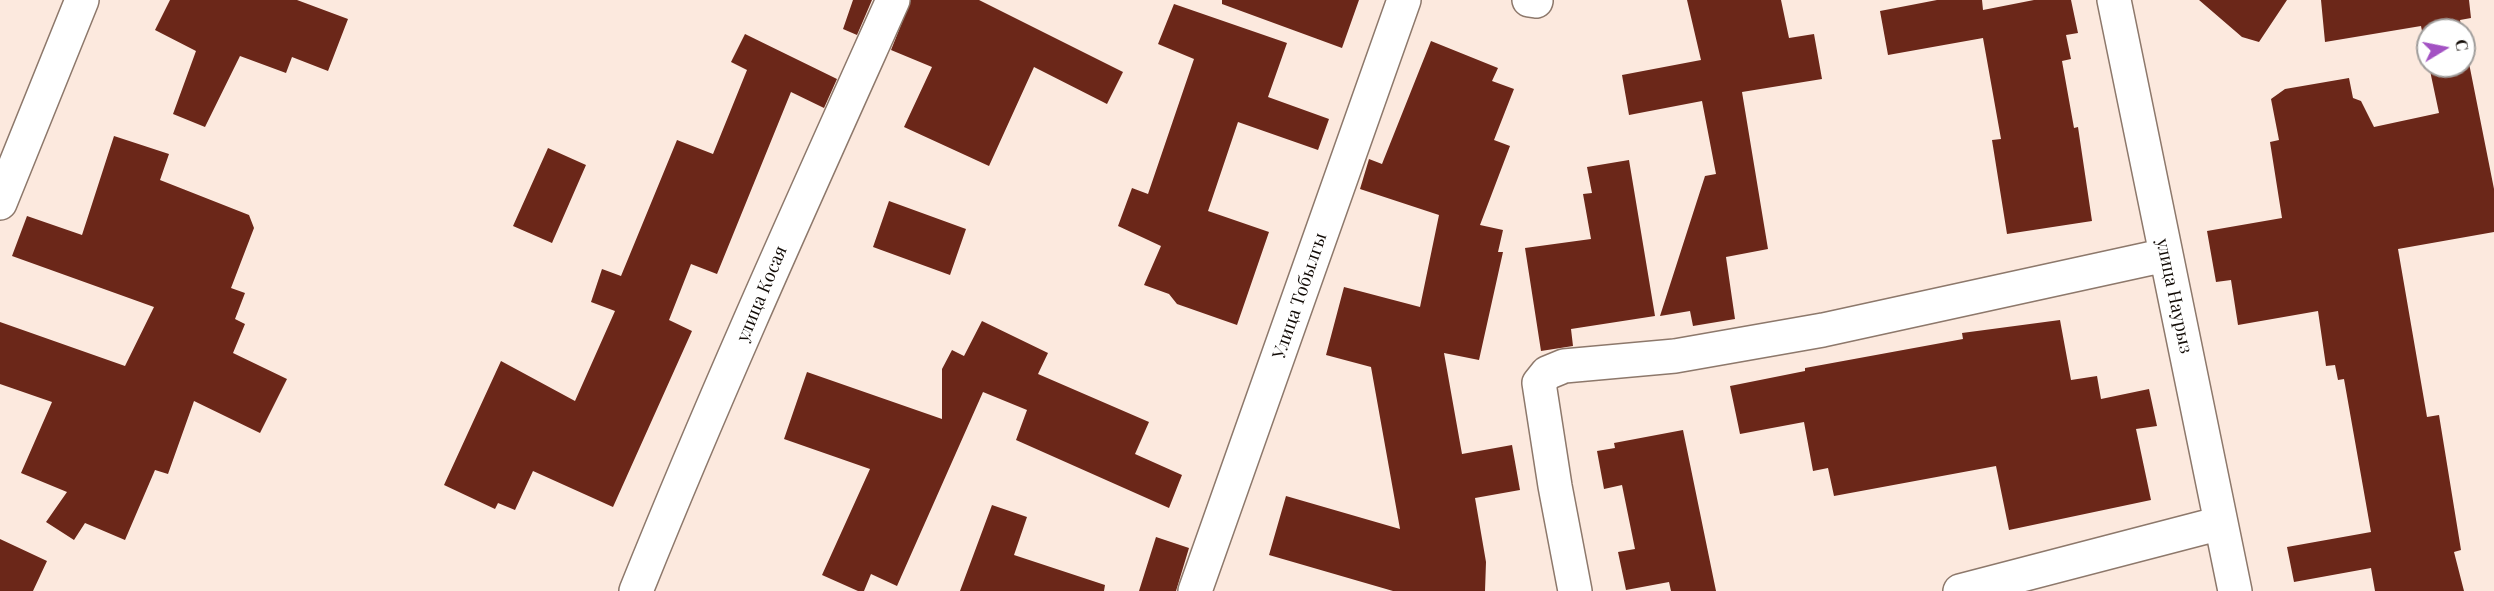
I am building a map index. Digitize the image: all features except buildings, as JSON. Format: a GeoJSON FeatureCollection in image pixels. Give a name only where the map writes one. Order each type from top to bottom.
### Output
{"type":"FeatureCollection","features":[{"type":"Feature","properties":{"kind":"street"},"geometry":{"type":"LineString","coordinates":[[0,203],[82,0]]}},
{"type":"Feature","properties":{"kind":"street","name":"улица Косая"},"geometry":{"type":"LineString","coordinates":[[636,591],[789,233],[893,0]]}},
{"type":"Feature","properties":{"kind":"street","name":"Улица Тобылгы"},"geometry":{"type":"LineString","coordinates":[[1195,591],[1404,0]]}},
{"type":"Feature","properties":{"kind":"street"},"geometry":{"type":"LineString","coordinates":[[1529,0],[1536,1]]}},
{"type":"Feature","properties":{"kind":"street","name":"улица Наурыз"},"geometry":{"type":"LineString","coordinates":[[2114,0],[2235,591]]}},
{"type":"Feature","properties":{"kind":"street"},"geometry":{"type":"LineString","coordinates":[[1575,591],[1555,486],[1539,382],[1547,373],[1564,366],[1675,356],[1823,330],[2166,255]]}},
{"type":"Feature","properties":{"kind":"street"},"geometry":{"type":"LineString","coordinates":[[1960,591],[2221,523]]}}]}
